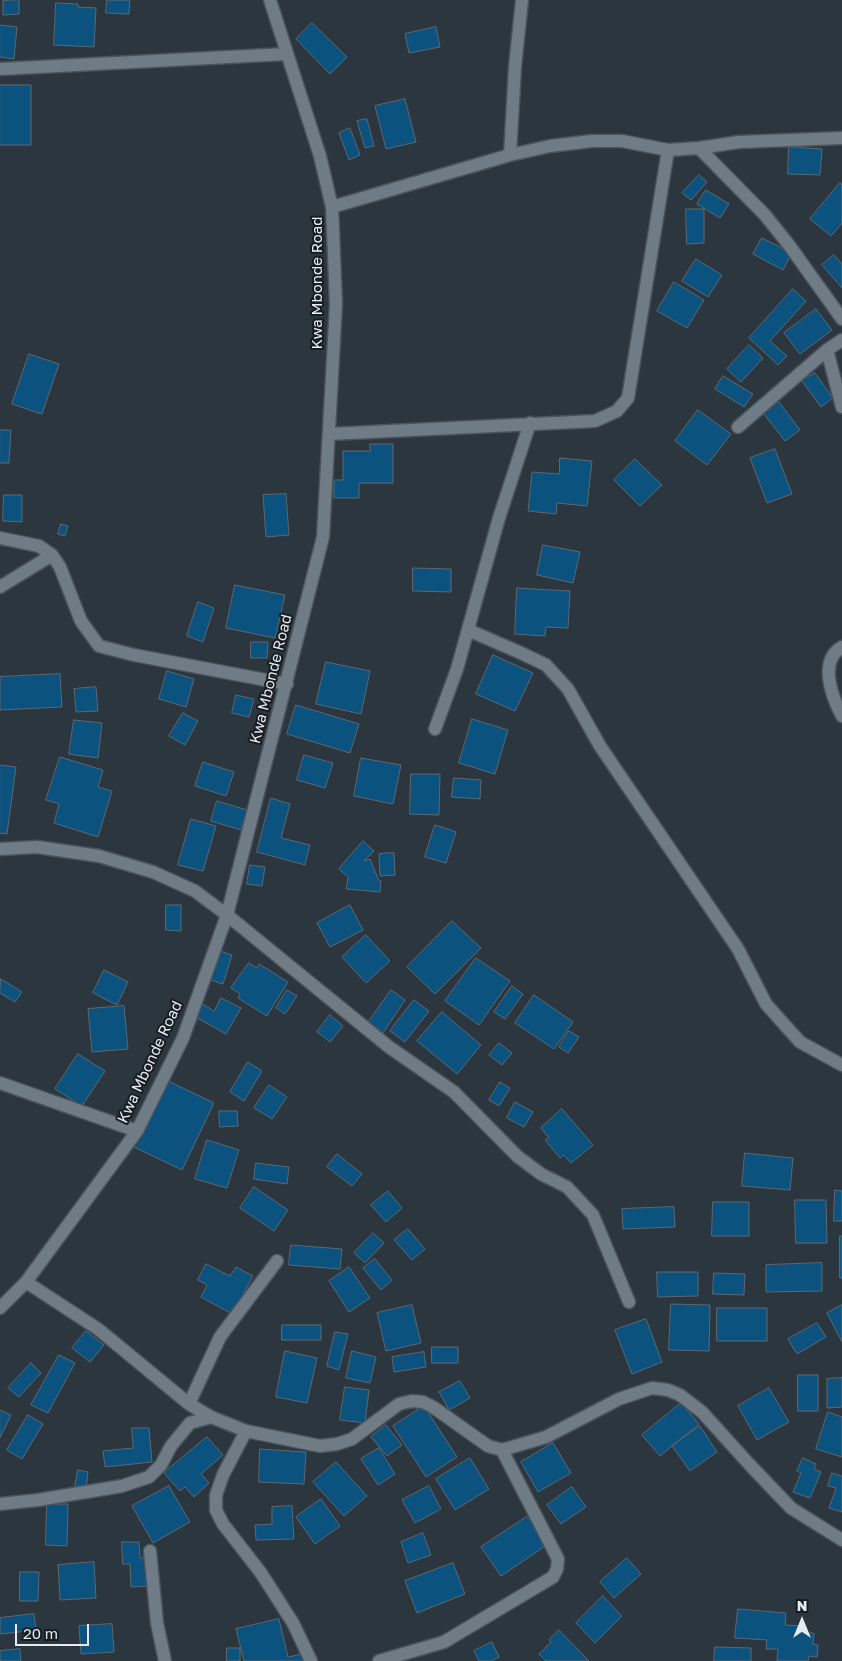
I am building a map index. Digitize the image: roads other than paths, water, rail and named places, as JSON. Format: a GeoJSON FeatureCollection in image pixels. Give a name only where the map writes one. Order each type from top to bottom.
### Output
{"type":"FeatureCollection","features":[{"type":"Feature","properties":{"kind":"street","name":"Kwa Mbonde Road"},"geometry":{"type":"LineString","coordinates":[[0,1308],[26,1282],[137,1131],[183,1038],[227,915],[324,537],[336,304],[332,207],[320,156],[270,0]]}},
{"type":"Feature","properties":{"kind":"street"},"geometry":{"type":"LineString","coordinates":[[510,155],[515,67],[522,0]]}},
{"type":"Feature","properties":{"kind":"street"},"geometry":{"type":"LineString","coordinates":[[0,69],[286,54]]}},
{"type":"Feature","properties":{"kind":"street"},"geometry":{"type":"LineString","coordinates":[[332,207],[510,155],[550,146],[592,141],[622,141],[668,150],[739,142],[842,138]]}},
{"type":"Feature","properties":{"kind":"street"},"geometry":{"type":"LineString","coordinates":[[699,148],[765,216],[789,245],[842,319]]}},
{"type":"Feature","properties":{"kind":"street"},"geometry":{"type":"LineString","coordinates":[[330,434],[595,420],[617,411],[628,398],[668,150]]}},
{"type":"Feature","properties":{"kind":"street"},"geometry":{"type":"LineString","coordinates":[[738,427],[826,350],[842,340]]}},
{"type":"Feature","properties":{"kind":"street"},"geometry":{"type":"LineString","coordinates":[[826,350],[842,407]]}},
{"type":"Feature","properties":{"kind":"street"},"geometry":{"type":"LineString","coordinates":[[434,729],[457,668],[499,518],[530,423]]}},
{"type":"Feature","properties":{"kind":"street"},"geometry":{"type":"LineString","coordinates":[[0,538],[39,546],[52,555],[60,567],[81,621],[99,646],[134,655],[287,684]]}},
{"type":"Feature","properties":{"kind":"street"},"geometry":{"type":"LineString","coordinates":[[0,588],[52,555]]}},
{"type":"Feature","properties":{"kind":"street"},"geometry":{"type":"LineString","coordinates":[[468,630],[546,665],[568,689],[600,746],[738,949],[766,1004],[800,1042],[842,1065]]}},
{"type":"Feature","properties":{"kind":"street"},"geometry":{"type":"LineString","coordinates":[[842,648],[837,650],[829,663],[829,680],[842,716]]}},
{"type":"Feature","properties":{"kind":"street"},"geometry":{"type":"LineString","coordinates":[[0,849],[37,847],[99,856],[153,872],[195,891],[389,1047],[454,1092],[517,1156],[541,1174],[567,1187],[592,1215],[629,1302]]}},
{"type":"Feature","properties":{"kind":"street"},"geometry":{"type":"LineString","coordinates":[[0,1084],[137,1131]]}},
{"type":"Feature","properties":{"kind":"street"},"geometry":{"type":"LineString","coordinates":[[189,1404],[220,1337],[277,1261]]}},
{"type":"Feature","properties":{"kind":"street"},"geometry":{"type":"LineString","coordinates":[[26,1282],[98,1329],[189,1404],[211,1417],[246,1431],[320,1446],[352,1440],[399,1404],[412,1401],[423,1402],[433,1407],[488,1446],[502,1450],[546,1437],[619,1399],[652,1388],[668,1390],[680,1395],[702,1412],[748,1464],[791,1508],[842,1540]]}},
{"type":"Feature","properties":{"kind":"street"},"geometry":{"type":"LineString","coordinates":[[0,1504],[38,1500],[122,1486],[149,1478],[161,1465],[171,1446],[190,1423],[211,1417]]}},
{"type":"Feature","properties":{"kind":"street"},"geometry":{"type":"LineString","coordinates":[[246,1431],[223,1475],[216,1495],[216,1510],[223,1524],[261,1574],[293,1623],[311,1661]]}},
{"type":"Feature","properties":{"kind":"street"},"geometry":{"type":"LineString","coordinates":[[379,1661],[444,1642],[553,1577],[557,1569],[558,1559],[502,1450]]}},
{"type":"Feature","properties":{"kind":"street"},"geometry":{"type":"LineString","coordinates":[[150,1551],[157,1623],[165,1661]]}}]}
